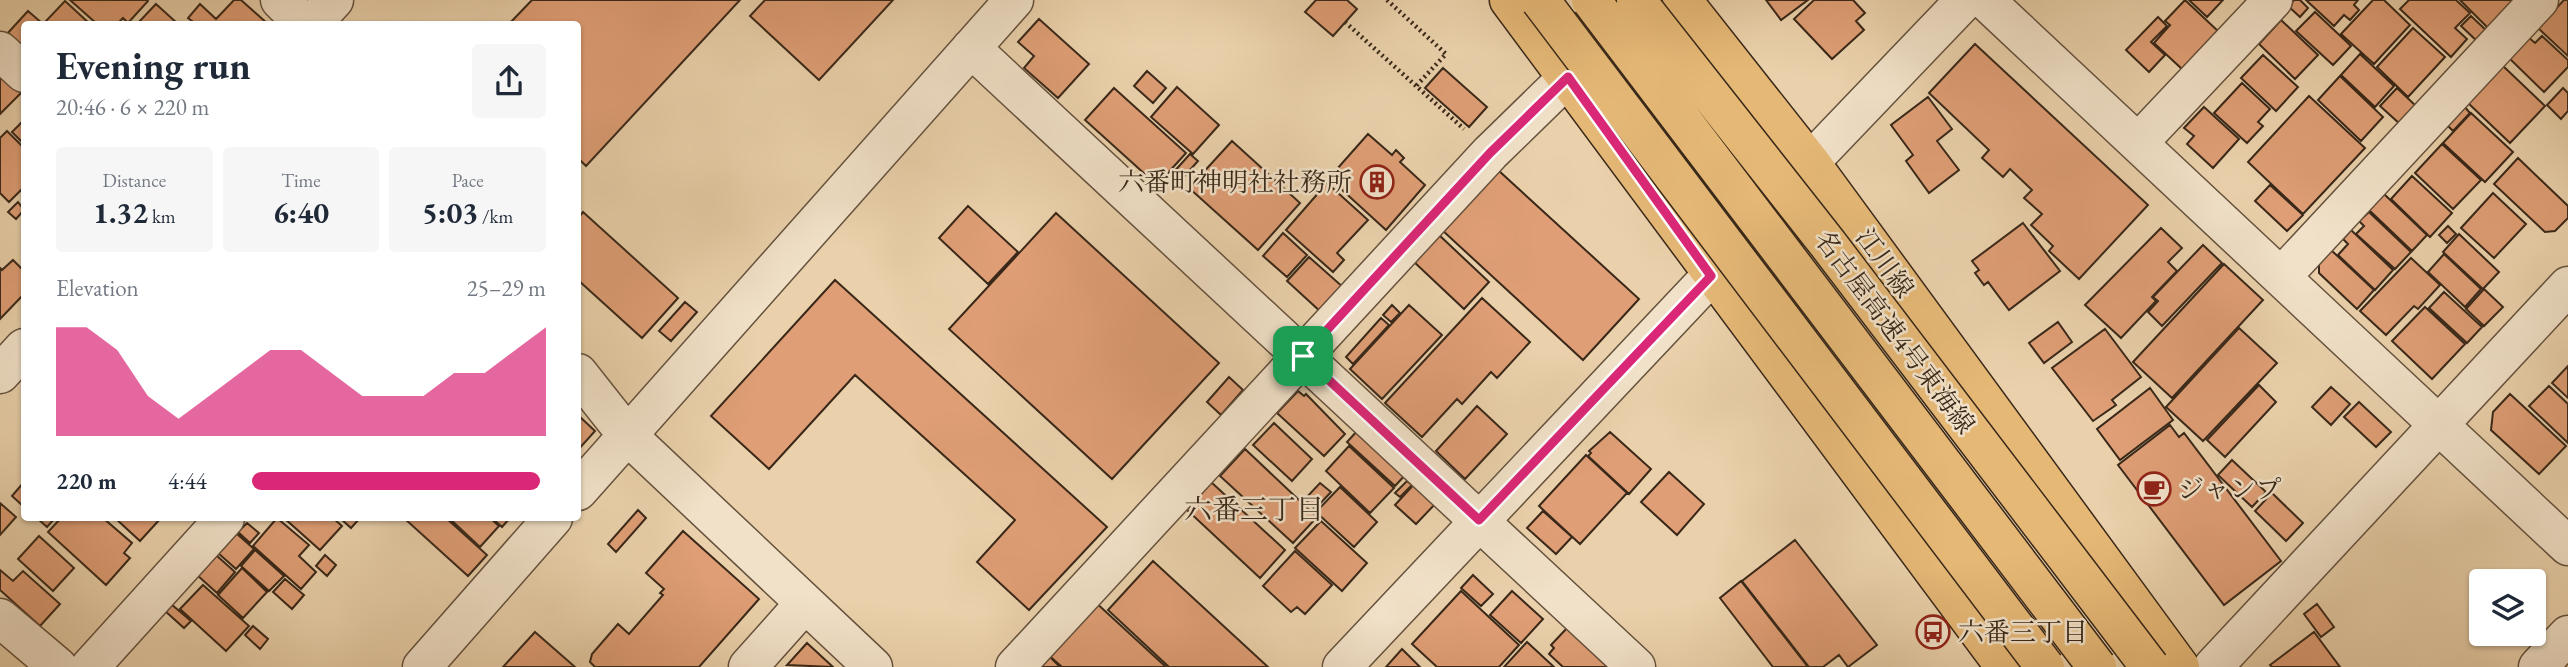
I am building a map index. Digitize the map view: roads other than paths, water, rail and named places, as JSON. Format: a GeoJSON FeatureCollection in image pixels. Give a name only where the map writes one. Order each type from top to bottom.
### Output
{"type":"FeatureCollection","features":[{"type":"Feature","properties":{"kind":"main road"},"geometry":{"type":"LineString","coordinates":[[1509,0],[1568,77],[1711,276],[2004,667]]}},
{"type":"Feature","properties":{"kind":"main road"},"geometry":{"type":"LineString","coordinates":[[1540,0],[2045,667]]}},
{"type":"Feature","properties":{"kind":"main road"},"geometry":{"type":"LineString","coordinates":[[1591,0],[2097,667]]}},
{"type":"Feature","properties":{"kind":"main road","name":"名古屋高速4号東海線"},"geometry":{"type":"LineString","coordinates":[[1636,0],[1828,244],[2150,667]]}},
{"type":"Feature","properties":{"kind":"main road","name":"江川線"},"geometry":{"type":"LineString","coordinates":[[1682,0],[1810,162],[2180,667]]}},
{"type":"Feature","properties":{"kind":"street"},"geometry":{"type":"LineString","coordinates":[[280,0],[301,21]]}},
{"type":"Feature","properties":{"kind":"street"},"geometry":{"type":"LineString","coordinates":[[315,21],[334,0]]}},
{"type":"Feature","properties":{"kind":"street"},"geometry":{"type":"LineString","coordinates":[[581,488],[1014,0]]}},
{"type":"Feature","properties":{"kind":"street"},"geometry":{"type":"LineString","coordinates":[[1342,667],[1711,276],[1810,162],[1965,0]]}},
{"type":"Feature","properties":{"kind":"street"},"geometry":{"type":"LineString","coordinates":[[1985,0],[2568,546]]}},
{"type":"Feature","properties":{"kind":"street"},"geometry":{"type":"LineString","coordinates":[[2138,143],[2273,0]]}},
{"type":"Feature","properties":{"kind":"street"},"geometry":{"type":"LineString","coordinates":[[2281,277],[2539,0]]}},
{"type":"Feature","properties":{"kind":"street"},"geometry":{"type":"LineString","coordinates":[[971,48],[1636,667]]}},
{"type":"Feature","properties":{"kind":"street"},"geometry":{"type":"LineString","coordinates":[[0,51],[21,70]]}},
{"type":"Feature","properties":{"kind":"street"},"geometry":{"type":"LineString","coordinates":[[1015,667],[1490,153],[1568,77]]}},
{"type":"Feature","properties":{"kind":"street"},"geometry":{"type":"LineString","coordinates":[[2213,667],[2568,286]]}},
{"type":"Feature","properties":{"kind":"street"},"geometry":{"type":"LineString","coordinates":[[0,374],[21,351]]}},
{"type":"Feature","properties":{"kind":"street"},"geometry":{"type":"LineString","coordinates":[[581,377],[626,435],[873,667]]}},
{"type":"Feature","properties":{"kind":"street"},"geometry":{"type":"LineString","coordinates":[[90,667],[222,521]]}},
{"type":"Feature","properties":{"kind":"street"},"geometry":{"type":"LineString","coordinates":[[422,667],[551,521]]}},
{"type":"Feature","properties":{"kind":"street"},"geometry":{"type":"LineString","coordinates":[[748,667],[805,603]]}},
{"type":"Feature","properties":{"kind":"street"},"geometry":{"type":"LineString","coordinates":[[0,618],[58,667]]}},
{"type":"Feature","properties":{"kind":"street"},"geometry":{"type":"LineString","coordinates":[[2538,667],[2568,635]]}},
{"type":"Feature","properties":{"kind":"place","name":"六番町神明社社務所"},"geometry":{"type":"Point","coordinates":[1377,182]}},
{"type":"Feature","properties":{"kind":"place","name":"ジャンプ"},"geometry":{"type":"Point","coordinates":[2154,489]}},
{"type":"Feature","properties":{"kind":"place","name":"六番三丁目"},"geometry":{"type":"Point","coordinates":[1933,632]}},
{"type":"Feature","properties":{"kind":"district","name":"六番三丁目"},"geometry":{"type":"Point","coordinates":[1254,509]}}]}
